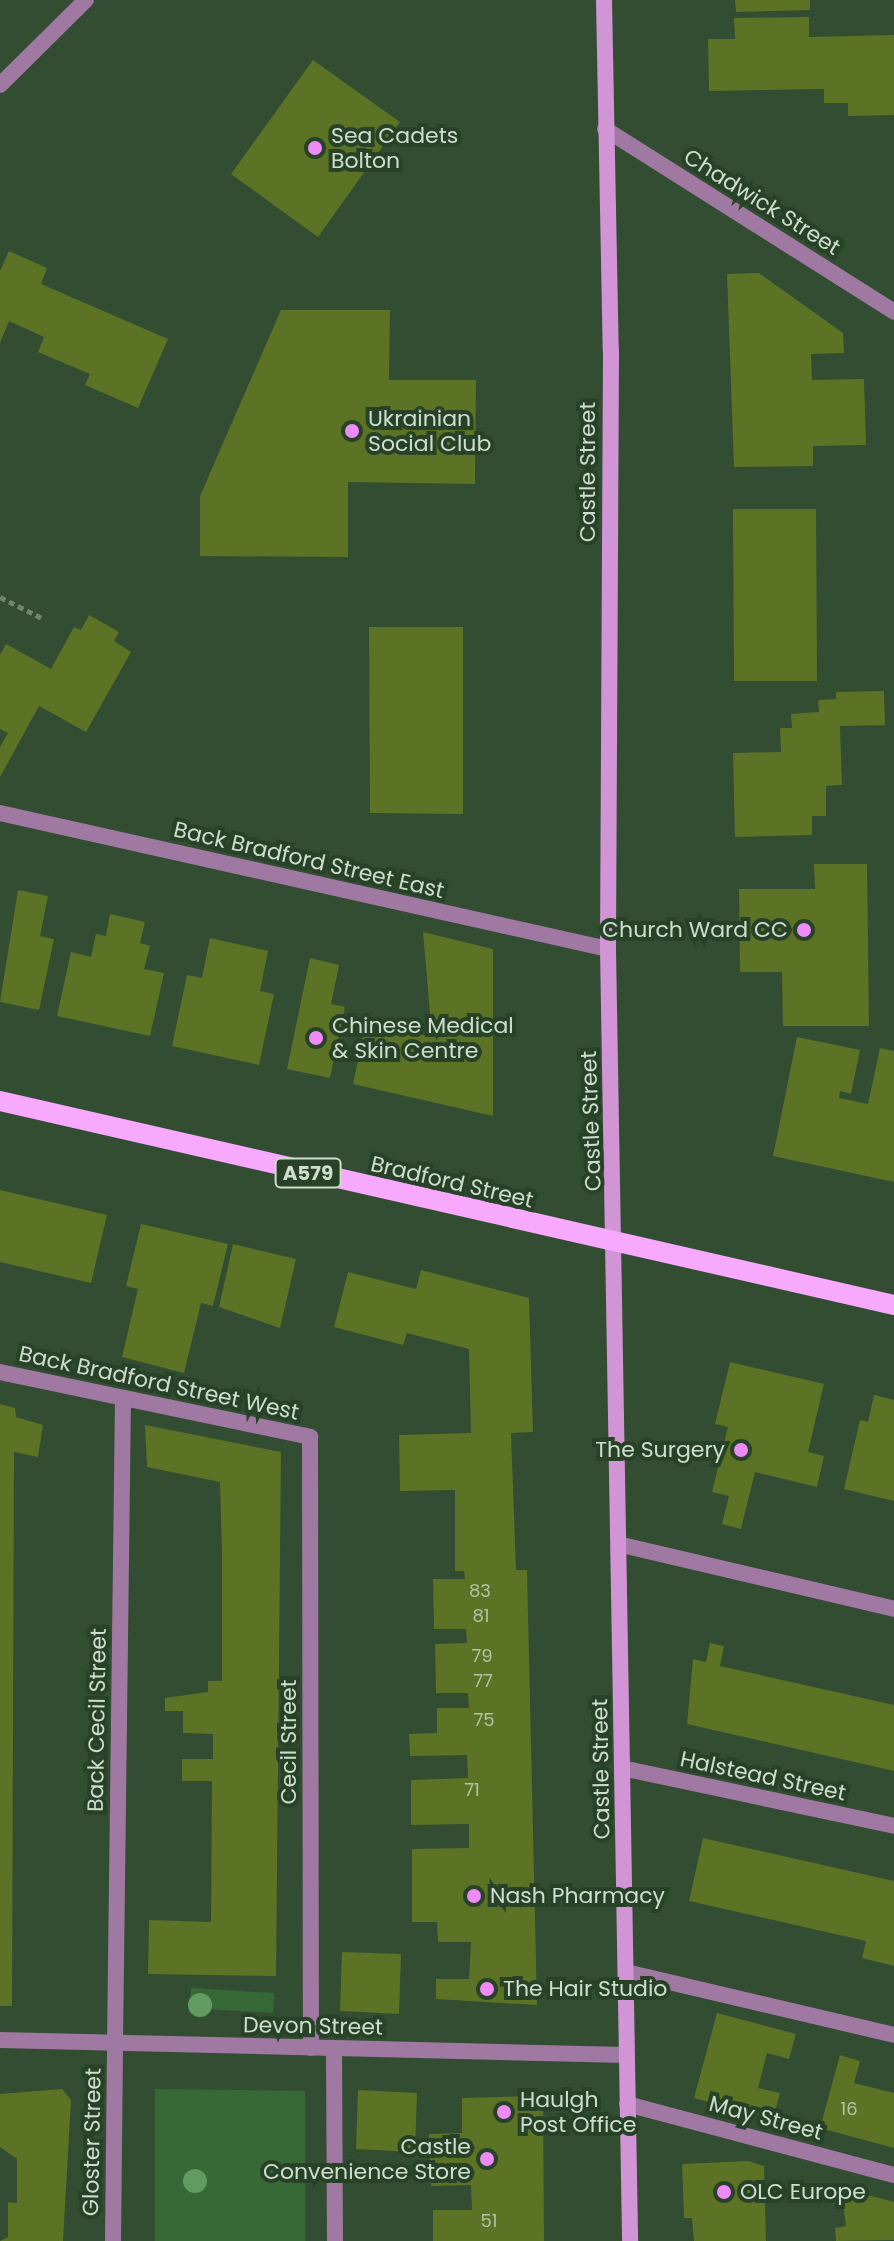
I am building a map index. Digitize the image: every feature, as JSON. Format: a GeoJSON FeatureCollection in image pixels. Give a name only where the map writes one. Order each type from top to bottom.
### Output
{"type":"FeatureCollection","features":[{"type":"Feature","properties":{"kind":"main road","name":"Castle Street"},"geometry":{"type":"LineString","coordinates":[[604,0],[611,351],[608,949],[622,1545],[622,1768],[630,2241]]}},
{"type":"Feature","properties":{"kind":"main road","name":"Bradford Street"},"geometry":{"type":"LineString","coordinates":[[0,1101],[616,1245],[894,1305]]}},
{"type":"Feature","properties":{"kind":"street"},"geometry":{"type":"LineString","coordinates":[[0,85],[86,0]]}},
{"type":"Feature","properties":{"kind":"street","name":"Chadwick Street"},"geometry":{"type":"LineString","coordinates":[[605,129],[894,312]]}},
{"type":"Feature","properties":{"kind":"street","name":"Back Bradford Street East"},"geometry":{"type":"LineString","coordinates":[[0,813],[608,949]]}},
{"type":"Feature","properties":{"kind":"street","name":"Back Bradford Street West"},"geometry":{"type":"LineString","coordinates":[[0,1372],[310,1437]]}},
{"type":"Feature","properties":{"kind":"street","name":"Back Cecil Street"},"geometry":{"type":"LineString","coordinates":[[115,2043],[123,1398]]}},
{"type":"Feature","properties":{"kind":"street","name":"Cecil Street"},"geometry":{"type":"LineString","coordinates":[[310,1437],[311,2048]]}},
{"type":"Feature","properties":{"kind":"street"},"geometry":{"type":"LineString","coordinates":[[622,1545],[894,1609]]}},
{"type":"Feature","properties":{"kind":"street","name":"Halstead Street"},"geometry":{"type":"LineString","coordinates":[[622,1768],[894,1826]]}},
{"type":"Feature","properties":{"kind":"street"},"geometry":{"type":"LineString","coordinates":[[626,1972],[894,2035]]}},
{"type":"Feature","properties":{"kind":"street","name":"Devon Street"},"geometry":{"type":"LineString","coordinates":[[0,2040],[626,2055]]}},
{"type":"Feature","properties":{"kind":"street","name":"Gloster Street"},"geometry":{"type":"LineString","coordinates":[[113,2241],[115,2043]]}},
{"type":"Feature","properties":{"kind":"street"},"geometry":{"type":"LineString","coordinates":[[334,2048],[335,2241]]}},
{"type":"Feature","properties":{"kind":"street","name":"May Street"},"geometry":{"type":"LineString","coordinates":[[627,2104],[894,2175]]}},
{"type":"Feature","properties":{"kind":"path"},"geometry":{"type":"LineString","coordinates":[[0,597],[42,618]]}},
{"type":"Feature","properties":{"kind":"green space"},"geometry":{"type":"Polygon","coordinates":[[[191,1988],[274,1993],[273,2013],[190,2008],[191,1988]]]}},
{"type":"Feature","properties":{"kind":"green space"},"geometry":{"type":"Polygon","coordinates":[[[155,2089],[305,2091],[305,2241],[155,2241],[155,2089]]]}},
{"type":"Feature","properties":{"kind":"building"},"geometry":{"type":"Polygon","coordinates":[[[735,0],[810,0],[810,10],[736,12],[735,0]]]}},
{"type":"Feature","properties":{"kind":"building"},"geometry":{"type":"Polygon","coordinates":[[[809,17],[809,37],[894,35],[894,115],[848,116],[848,103],[824,103],[824,89],[709,91],[708,39],[735,39],[734,18],[809,17]]]}},
{"type":"Feature","properties":{"kind":"building","name":"Sea Cadets Bolton"},"geometry":{"type":"Polygon","coordinates":[[[313,60],[400,122],[318,237],[231,174],[313,60]]]}},
{"type":"Feature","properties":{"kind":"building"},"geometry":{"type":"Polygon","coordinates":[[[9,251],[47,268],[41,284],[168,339],[138,408],[85,385],[90,374],[38,352],[44,337],[9,321],[0,343],[0,271],[9,251]]]}},
{"type":"Feature","properties":{"kind":"building"},"geometry":{"type":"Polygon","coordinates":[[[759,273],[843,333],[844,353],[811,354],[812,380],[864,379],[866,445],[813,446],[813,466],[734,467],[727,274],[759,273]]]}},
{"type":"Feature","properties":{"kind":"building","name":"Ukrainian Social Club"},"geometry":{"type":"Polygon","coordinates":[[[281,310],[390,310],[389,380],[476,380],[475,484],[348,482],[348,557],[200,556],[200,496],[281,310]]]}},
{"type":"Feature","properties":{"kind":"building"},"geometry":{"type":"Polygon","coordinates":[[[733,509],[816,509],[817,681],[734,681],[733,509]]]}},
{"type":"Feature","properties":{"kind":"building"},"geometry":{"type":"Polygon","coordinates":[[[89,615],[119,632],[114,641],[131,652],[86,732],[39,706],[0,777],[0,747],[8,733],[0,729],[0,655],[6,644],[51,669],[74,627],[81,630],[89,615]]]}},
{"type":"Feature","properties":{"kind":"building"},"geometry":{"type":"Polygon","coordinates":[[[369,627],[463,627],[463,814],[370,813],[369,627]]]}},
{"type":"Feature","properties":{"kind":"building"},"geometry":{"type":"Polygon","coordinates":[[[884,691],[885,725],[840,726],[842,785],[826,786],[826,816],[812,816],[812,835],[735,837],[733,753],[781,752],[780,728],[792,728],[791,714],[819,712],[818,700],[836,699],[836,692],[884,691]]]}},
{"type":"Feature","properties":{"kind":"building","name":"Church Ward CC"},"geometry":{"type":"Polygon","coordinates":[[[814,864],[867,864],[869,1026],[783,1026],[782,972],[740,972],[739,889],[815,889],[814,864]]]}},
{"type":"Feature","properties":{"kind":"building"},"geometry":{"type":"Polygon","coordinates":[[[18,890],[48,896],[40,936],[54,939],[39,1010],[0,1002],[18,890]]]}},
{"type":"Feature","properties":{"kind":"building"},"geometry":{"type":"Polygon","coordinates":[[[110,914],[145,922],[140,943],[150,946],[144,969],[164,973],[150,1036],[57,1016],[71,952],[91,957],[96,934],[106,936],[110,914]]]}},
{"type":"Feature","properties":{"kind":"building"},"geometry":{"type":"Polygon","coordinates":[[[423,932],[493,949],[493,1116],[353,1084],[366,1022],[432,1037],[423,932]]]}},
{"type":"Feature","properties":{"kind":"building"},"geometry":{"type":"Polygon","coordinates":[[[210,938],[268,951],[260,991],[274,994],[259,1065],[172,1046],[187,975],[202,978],[210,938]]]}},
{"type":"Feature","properties":{"kind":"building","name":"Chinese Medical & Skin Centre"},"geometry":{"type":"Polygon","coordinates":[[[310,958],[339,965],[331,1004],[345,1007],[330,1078],[287,1069],[310,958]]]}},
{"type":"Feature","properties":{"kind":"building"},"geometry":{"type":"Polygon","coordinates":[[[797,1037],[860,1050],[851,1094],[840,1091],[839,1098],[868,1104],[880,1048],[894,1051],[894,1182],[773,1156],[797,1037]]]}},
{"type":"Feature","properties":{"kind":"building"},"geometry":{"type":"Polygon","coordinates":[[[0,1190],[107,1215],[91,1283],[0,1262],[0,1190]]]}},
{"type":"Feature","properties":{"kind":"building"},"geometry":{"type":"Polygon","coordinates":[[[141,1224],[228,1244],[213,1306],[201,1303],[184,1373],[122,1357],[138,1289],[126,1286],[141,1224]]]}},
{"type":"Feature","properties":{"kind":"building"},"geometry":{"type":"Polygon","coordinates":[[[233,1244],[296,1259],[280,1328],[219,1307],[233,1244]]]}},
{"type":"Feature","properties":{"kind":"building"},"geometry":{"type":"Polygon","coordinates":[[[421,1270],[529,1298],[533,1432],[511,1433],[516,1570],[527,1570],[537,2005],[436,1999],[436,1979],[469,1979],[471,1942],[438,1942],[437,1922],[412,1922],[412,1849],[469,1848],[469,1824],[411,1825],[411,1780],[468,1778],[467,1755],[410,1756],[409,1734],[437,1733],[437,1708],[469,1708],[468,1693],[436,1693],[435,1644],[467,1643],[466,1629],[434,1629],[433,1579],[465,1579],[464,1571],[455,1571],[455,1490],[400,1491],[399,1435],[471,1433],[469,1349],[407,1333],[403,1345],[334,1327],[348,1272],[416,1289],[421,1270]]]}},
{"type":"Feature","properties":{"kind":"building"},"geometry":{"type":"Polygon","coordinates":[[[730,1362],[824,1384],[808,1452],[824,1456],[817,1487],[755,1472],[741,1529],[722,1524],[729,1496],[712,1492],[728,1427],[715,1424],[730,1362]]]}},
{"type":"Feature","properties":{"kind":"building"},"geometry":{"type":"Polygon","coordinates":[[[874,1395],[894,1400],[894,1501],[844,1489],[860,1420],[868,1422],[874,1395]]]}},
{"type":"Feature","properties":{"kind":"building"},"geometry":{"type":"Polygon","coordinates":[[[0,1404],[15,1408],[16,1417],[43,1425],[38,1457],[14,1452],[12,2006],[0,2006],[0,1404]]]}},
{"type":"Feature","properties":{"kind":"building"},"geometry":{"type":"Polygon","coordinates":[[[145,1425],[281,1452],[276,1976],[148,1974],[149,1920],[211,1922],[212,1781],[182,1781],[182,1759],[213,1759],[213,1734],[183,1733],[183,1711],[165,1711],[165,1698],[208,1692],[208,1681],[222,1681],[222,1554],[220,1482],[147,1467],[145,1425]]]}},
{"type":"Feature","properties":{"kind":"building"},"geometry":{"type":"Polygon","coordinates":[[[710,1643],[724,1646],[720,1666],[894,1705],[894,1771],[687,1724],[693,1659],[706,1662],[710,1643]]]}},
{"type":"Feature","properties":{"kind":"building"},"geometry":{"type":"Polygon","coordinates":[[[703,1838],[894,1881],[894,1966],[862,1958],[866,1941],[689,1901],[703,1838]]]}},
{"type":"Feature","properties":{"kind":"building"},"geometry":{"type":"Polygon","coordinates":[[[342,1952],[401,1954],[399,2014],[340,2011],[342,1952]]]}},
{"type":"Feature","properties":{"kind":"building"},"geometry":{"type":"Polygon","coordinates":[[[717,2013],[796,2034],[789,2059],[767,2053],[758,2088],[780,2093],[773,2119],[694,2098],[717,2013]]]}},
{"type":"Feature","properties":{"kind":"building"},"geometry":{"type":"Polygon","coordinates":[[[840,2055],[860,2061],[854,2083],[894,2093],[894,2148],[820,2128],[840,2055]]]}},
{"type":"Feature","properties":{"kind":"building"},"geometry":{"type":"Polygon","coordinates":[[[62,2089],[71,2100],[63,2241],[0,2241],[8,2237],[8,2202],[17,2203],[17,2159],[0,2147],[0,2094],[62,2089]]]}},
{"type":"Feature","properties":{"kind":"building"},"geometry":{"type":"Polygon","coordinates":[[[358,2090],[417,2093],[415,2152],[356,2149],[358,2090]]]}},
{"type":"Feature","properties":{"kind":"building","name":"Castle Convenience Store"},"geometry":{"type":"Polygon","coordinates":[[[543,2096],[544,2241],[433,2241],[433,2210],[472,2210],[471,2185],[431,2186],[429,2134],[462,2133],[462,2098],[543,2096]]]}},
{"type":"Feature","properties":{"kind":"building","name":"OLC Europe"},"geometry":{"type":"Polygon","coordinates":[[[748,2161],[764,2166],[766,2241],[694,2241],[692,2218],[684,2218],[682,2164],[748,2161]]]}},
{"type":"Feature","properties":{"kind":"building"},"geometry":{"type":"Polygon","coordinates":[[[841,2188],[894,2202],[894,2240],[836,2241],[835,2228],[846,2226],[841,2188]]]}},
{"type":"Feature","properties":{"kind":"place","name":"Sea Cadets Bolton"},"geometry":{"type":"Point","coordinates":[315,148]}},
{"type":"Feature","properties":{"kind":"place","name":"Ukrainian Social Club"},"geometry":{"type":"Point","coordinates":[352,431]}},
{"type":"Feature","properties":{"kind":"place","name":"Church Ward CC"},"geometry":{"type":"Point","coordinates":[804,930]}},
{"type":"Feature","properties":{"kind":"place","name":"Chinese Medical & Skin Centre"},"geometry":{"type":"Point","coordinates":[316,1038]}},
{"type":"Feature","properties":{"kind":"place","name":"The Surgery"},"geometry":{"type":"Point","coordinates":[741,1450]}},
{"type":"Feature","properties":{"kind":"place","name":"Nash Pharmacy"},"geometry":{"type":"Point","coordinates":[474,1896]}},
{"type":"Feature","properties":{"kind":"place","name":"The Hair Studio"},"geometry":{"type":"Point","coordinates":[487,1989]}},
{"type":"Feature","properties":{"kind":"place","name":"Haulgh Post Office"},"geometry":{"type":"Point","coordinates":[504,2112]}},
{"type":"Feature","properties":{"kind":"place","name":"Castle Convenience Store"},"geometry":{"type":"Point","coordinates":[487,2159]}},
{"type":"Feature","properties":{"kind":"place","name":"OLC Europe"},"geometry":{"type":"Point","coordinates":[724,2192]}}]}
